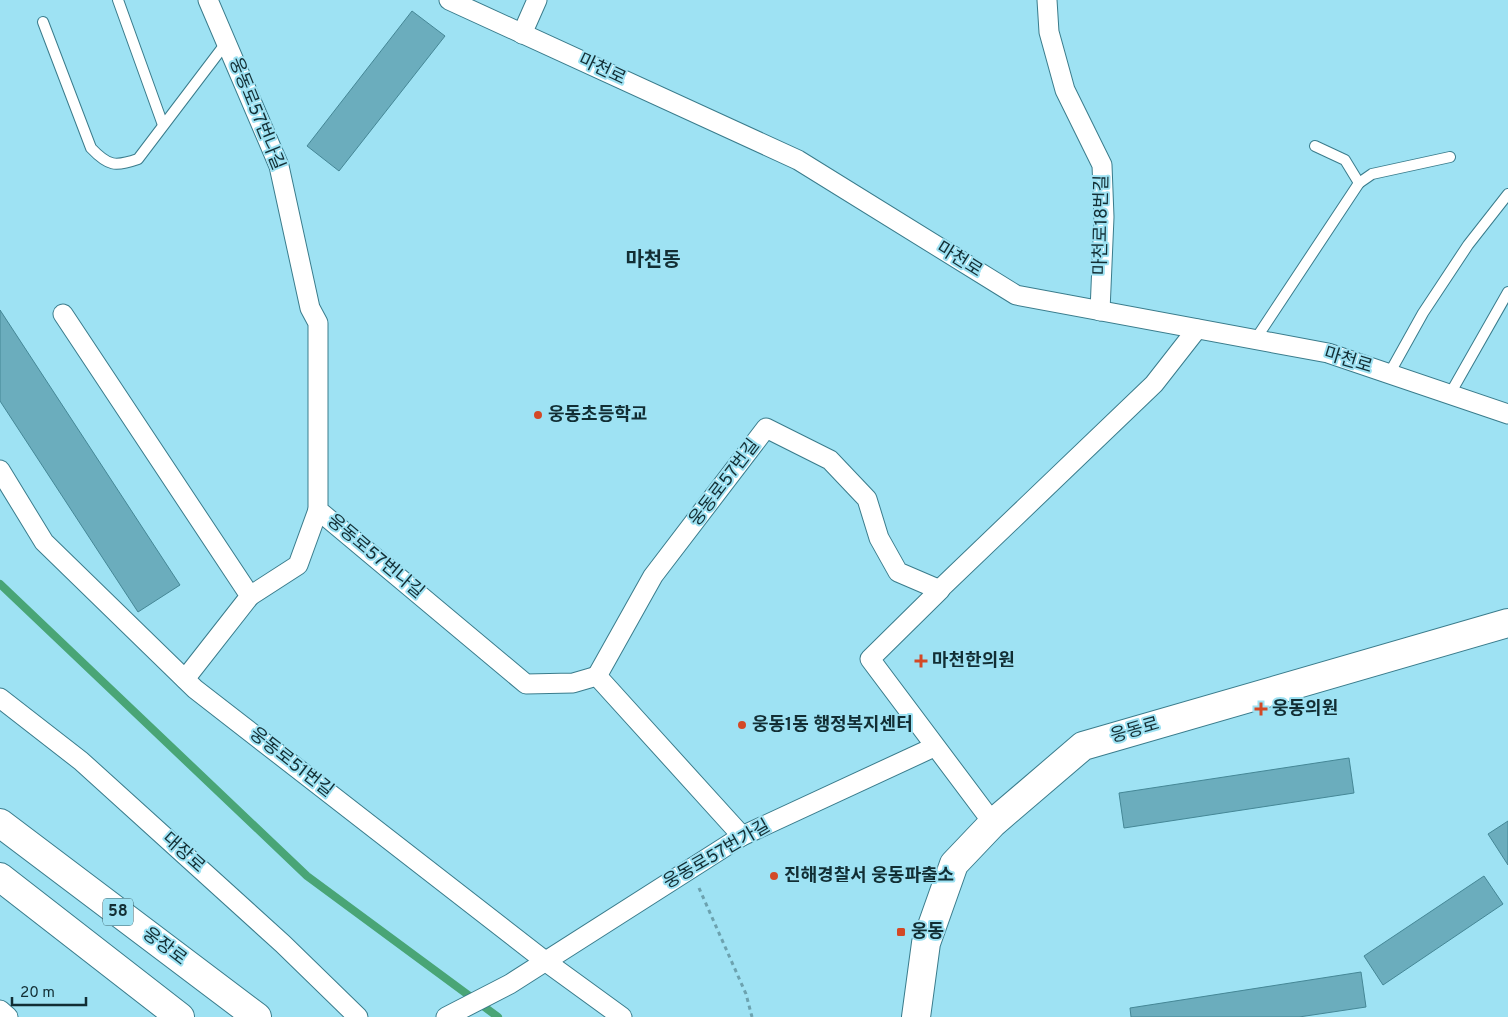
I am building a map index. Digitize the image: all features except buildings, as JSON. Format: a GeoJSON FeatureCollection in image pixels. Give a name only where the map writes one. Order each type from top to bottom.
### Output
{"type":"FeatureCollection","features":[{"type":"Feature","properties":{"kind":"main road","name":"웅동로"},"geometry":{"type":"LineString","coordinates":[[916,1017],[926,943],[954,864],[993,823],[1084,746],[1508,623]]}},
{"type":"Feature","properties":{"kind":"main road","name":"웅장로"},"geometry":{"type":"LineString","coordinates":[[0,823],[246,1010]]}},
{"type":"Feature","properties":{"kind":"main road","name":"58"},"geometry":{"type":"LineString","coordinates":[[0,877],[180,1017]]}},
{"type":"Feature","properties":{"kind":"street","name":"웅동로57번나길"},"geometry":{"type":"LineString","coordinates":[[208,0],[279,166],[310,308],[318,323],[318,510],[526,684],[573,683],[597,676]]}},
{"type":"Feature","properties":{"kind":"street","name":"마천로"},"geometry":{"type":"LineString","coordinates":[[449,0],[798,160],[1016,295],[1328,354],[1508,414]]}},
{"type":"Feature","properties":{"kind":"street"},"geometry":{"type":"LineString","coordinates":[[522,34],[537,0]]}},
{"type":"Feature","properties":{"kind":"street","name":"마천로18번길"},"geometry":{"type":"LineString","coordinates":[[1047,0],[1049,32],[1065,90],[1102,165],[1104,217],[1100,311]]}},
{"type":"Feature","properties":{"kind":"street"},"geometry":{"type":"LineString","coordinates":[[63,314],[250,596]]}},
{"type":"Feature","properties":{"kind":"street"},"geometry":{"type":"LineString","coordinates":[[993,823],[870,659],[939,590],[1154,384],[1197,329]]}},
{"type":"Feature","properties":{"kind":"street","name":"웅동로57번길"},"geometry":{"type":"LineString","coordinates":[[597,676],[653,576],[766,428],[830,460],[867,499],[879,538],[898,572],[939,590]]}},
{"type":"Feature","properties":{"kind":"street","name":"웅동로51번길"},"geometry":{"type":"LineString","coordinates":[[0,470],[44,542],[196,689],[545,961],[622,1017]]}},
{"type":"Feature","properties":{"kind":"street"},"geometry":{"type":"LineString","coordinates":[[185,679],[250,596],[298,565],[318,510]]}},
{"type":"Feature","properties":{"kind":"street"},"geometry":{"type":"LineString","coordinates":[[597,676],[742,836]]}},
{"type":"Feature","properties":{"kind":"street","name":"대장로"},"geometry":{"type":"LineString","coordinates":[[0,698],[81,761],[283,944],[358,1017]]}},
{"type":"Feature","properties":{"kind":"street","name":"웅동로57번가길"},"geometry":{"type":"LineString","coordinates":[[446,1017],[510,984],[742,836],[934,746]]}},
{"type":"Feature","properties":{"kind":"street"},"geometry":{"type":"LineString","coordinates":[[0,1010],[8,1017]]}},
{"type":"Feature","properties":{"kind":"lane"},"geometry":{"type":"LineString","coordinates":[[118,0],[163,125]]}},
{"type":"Feature","properties":{"kind":"lane"},"geometry":{"type":"LineString","coordinates":[[44,22],[91,148],[103,161],[123,164],[138,159],[226,43]]}},
{"type":"Feature","properties":{"kind":"lane"},"geometry":{"type":"LineString","coordinates":[[1315,146],[1345,160],[1360,183]]}},
{"type":"Feature","properties":{"kind":"lane"},"geometry":{"type":"LineString","coordinates":[[1255,340],[1360,183],[1372,174],[1450,156]]}},
{"type":"Feature","properties":{"kind":"lane"},"geometry":{"type":"LineString","coordinates":[[1389,374],[1423,313],[1468,245],[1508,194]]}},
{"type":"Feature","properties":{"kind":"lane"},"geometry":{"type":"LineString","coordinates":[[1450,394],[1508,292]]}},
{"type":"Feature","properties":{"kind":"path"},"geometry":{"type":"LineString","coordinates":[[690,869],[746,994],[752,1017]]}},
{"type":"Feature","properties":{"kind":"waterway"},"geometry":{"type":"LineString","coordinates":[[0,584],[307,876],[498,1017]]}},
{"type":"Feature","properties":{"kind":"place","name":"웅동초등학교"},"geometry":{"type":"Point","coordinates":[538,415]}},
{"type":"Feature","properties":{"kind":"place","name":"마천한의원"},"geometry":{"type":"Point","coordinates":[921,661]}},
{"type":"Feature","properties":{"kind":"place","name":"웅동의원"},"geometry":{"type":"Point","coordinates":[1261,709]}},
{"type":"Feature","properties":{"kind":"place","name":"웅동1동 행정복지센터"},"geometry":{"type":"Point","coordinates":[742,725]}},
{"type":"Feature","properties":{"kind":"place","name":"진해경찰서 웅동파출소"},"geometry":{"type":"Point","coordinates":[774,876]}},
{"type":"Feature","properties":{"kind":"place","name":"웅동"},"geometry":{"type":"Point","coordinates":[901,932]}},
{"type":"Feature","properties":{"kind":"district","name":"마천동"},"geometry":{"type":"Point","coordinates":[653,261]}}]}
